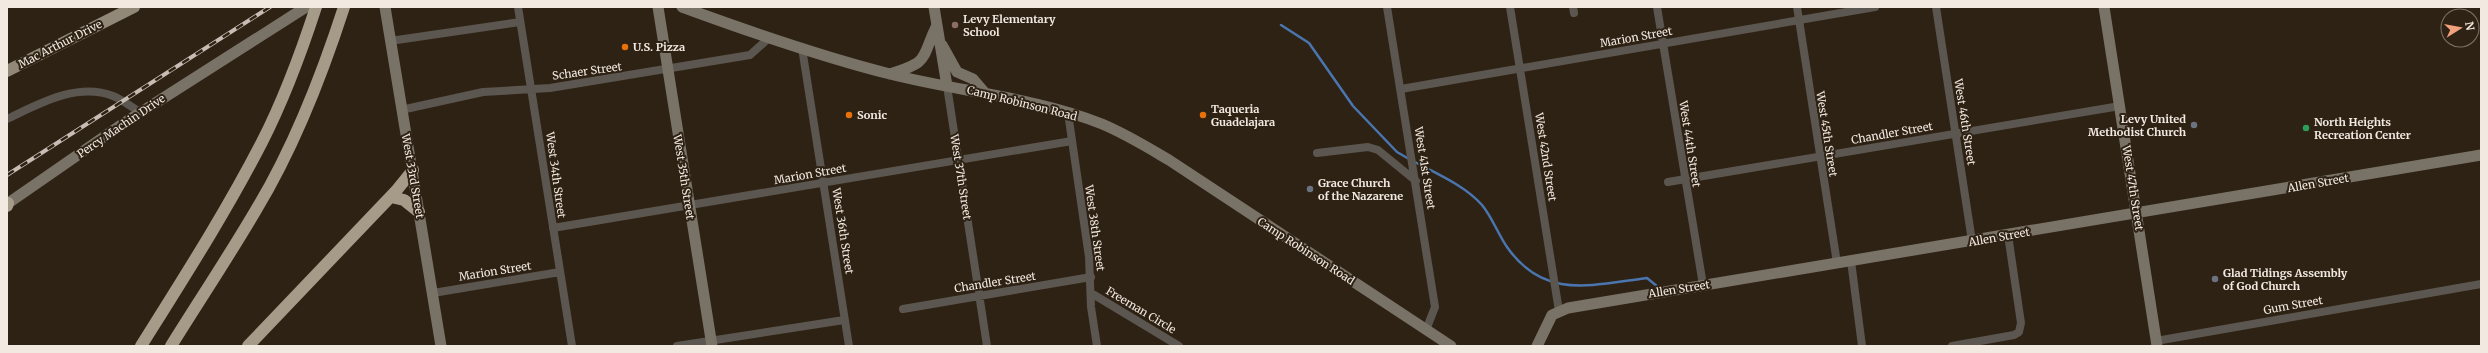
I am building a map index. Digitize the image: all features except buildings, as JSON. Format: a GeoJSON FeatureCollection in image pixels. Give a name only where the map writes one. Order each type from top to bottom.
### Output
{"type":"FeatureCollection","features":[{"type":"Feature","properties":{"kind":"highway"},"geometry":{"type":"LineString","coordinates":[[141,346],[201,249],[262,141],[301,50],[316,7]]}},
{"type":"Feature","properties":{"kind":"highway"},"geometry":{"type":"LineString","coordinates":[[171,346],[257,209],[285,154],[318,79],[344,7]]}},
{"type":"Feature","properties":{"kind":"highway"},"geometry":{"type":"LineString","coordinates":[[248,346],[391,197],[413,170]]}},
{"type":"Feature","properties":{"kind":"highway"},"geometry":{"type":"LineString","coordinates":[[391,197],[404,200],[419,212]]}},
{"type":"Feature","properties":{"kind":"main road","name":"Mac Arthur Drive"},"geometry":{"type":"LineString","coordinates":[[7,71],[134,7]]}},
{"type":"Feature","properties":{"kind":"street","name":"Percy Machin Drive"},"geometry":{"type":"LineString","coordinates":[[7,205],[140,112],[306,7]]}},
{"type":"Feature","properties":{"kind":"street","name":"West 33rd Street"},"geometry":{"type":"LineString","coordinates":[[385,7],[441,346]]}},
{"type":"Feature","properties":{"kind":"street","name":"West 34th Street"},"geometry":{"type":"LineString","coordinates":[[518,7],[572,346]]}},
{"type":"Feature","properties":{"kind":"street","name":"West 35th Street"},"geometry":{"type":"LineString","coordinates":[[658,7],[688,205],[712,343]]}},
{"type":"Feature","properties":{"kind":"street","name":"Camp Robinson Road"},"geometry":{"type":"LineString","coordinates":[[682,7],[769,38],[890,74],[985,93],[1068,113],[1102,124],[1138,141],[1451,346]]}},
{"type":"Feature","properties":{"kind":"street","name":"West 37th Street"},"geometry":{"type":"LineString","coordinates":[[934,7],[987,346]]}},
{"type":"Feature","properties":{"kind":"street","name":"West 41st Street"},"geometry":{"type":"LineString","coordinates":[[1387,7],[1412,154],[1435,307],[1426,330]]}},
{"type":"Feature","properties":{"kind":"street","name":"West 42nd Street"},"geometry":{"type":"LineString","coordinates":[[1510,7],[1559,311]]}},
{"type":"Feature","properties":{"kind":"street","name":"West 44th Street"},"geometry":{"type":"LineString","coordinates":[[1657,7],[1703,285]]}},
{"type":"Feature","properties":{"kind":"street","name":"West 45th Street"},"geometry":{"type":"LineString","coordinates":[[1797,7],[1837,263]]}},
{"type":"Feature","properties":{"kind":"street","name":"Marion Street"},"geometry":{"type":"LineString","coordinates":[[1401,89],[1875,7]]}},
{"type":"Feature","properties":{"kind":"street","name":"West 46th Street"},"geometry":{"type":"LineString","coordinates":[[1936,7],[1972,241]]}},
{"type":"Feature","properties":{"kind":"street","name":"West 47th Street"},"geometry":{"type":"LineString","coordinates":[[2104,7],[2156,343]]}},
{"type":"Feature","properties":{"kind":"street"},"geometry":{"type":"LineString","coordinates":[[390,41],[520,22]]}},
{"type":"Feature","properties":{"kind":"street"},"geometry":{"type":"LineString","coordinates":[[890,74],[917,64],[924,58],[937,25]]}},
{"type":"Feature","properties":{"kind":"street","name":"Schaer Street"},"geometry":{"type":"LineString","coordinates":[[401,110],[483,92],[550,88],[668,70],[750,55],[769,38]]}},
{"type":"Feature","properties":{"kind":"street"},"geometry":{"type":"LineString","coordinates":[[940,41],[957,72],[973,79],[985,93]]}},
{"type":"Feature","properties":{"kind":"street","name":"West 36th Street"},"geometry":{"type":"LineString","coordinates":[[802,48],[849,346]]}},
{"type":"Feature","properties":{"kind":"street"},"geometry":{"type":"LineString","coordinates":[[7,119],[44,102],[80,92],[101,92],[113,96],[140,112]]}},
{"type":"Feature","properties":{"kind":"street","name":"Chandler Street"},"geometry":{"type":"LineString","coordinates":[[1668,182],[2120,106]]}},
{"type":"Feature","properties":{"kind":"street","name":"West 38th Street"},"geometry":{"type":"LineString","coordinates":[[1068,113],[1091,277],[1091,293],[1097,346]]}},
{"type":"Feature","properties":{"kind":"street","name":"Marion Street"},"geometry":{"type":"LineString","coordinates":[[553,228],[1072,141]]}},
{"type":"Feature","properties":{"kind":"street"},"geometry":{"type":"LineString","coordinates":[[1317,153],[1368,147],[1378,150],[1416,181]]}},
{"type":"Feature","properties":{"kind":"street","name":"Allen Street"},"geometry":{"type":"LineString","coordinates":[[1559,311],[1703,285],[2137,214],[2481,155]]}},
{"type":"Feature","properties":{"kind":"street"},"geometry":{"type":"LineString","coordinates":[[1952,346],[2014,335],[2019,332],[2021,323],[2008,235]]}},
{"type":"Feature","properties":{"kind":"street"},"geometry":{"type":"LineString","coordinates":[[1850,261],[1862,346]]}},
{"type":"Feature","properties":{"kind":"street","name":"Marion Street"},"geometry":{"type":"LineString","coordinates":[[433,292],[560,272]]}},
{"type":"Feature","properties":{"kind":"street","name":"Chandler Street"},"geometry":{"type":"LineString","coordinates":[[903,309],[1091,277]]}},
{"type":"Feature","properties":{"kind":"street","name":"Gum Street"},"geometry":{"type":"LineString","coordinates":[[2156,343],[2481,284]]}},
{"type":"Feature","properties":{"kind":"street","name":"Freeman Circle"},"geometry":{"type":"LineString","coordinates":[[1091,293],[1179,346]]}},
{"type":"Feature","properties":{"kind":"street"},"geometry":{"type":"LineString","coordinates":[[1537,346],[1546,323],[1552,315],[1559,311]]}},
{"type":"Feature","properties":{"kind":"street"},"geometry":{"type":"LineString","coordinates":[[677,346],[712,343],[844,320]]}},
{"type":"Feature","properties":{"kind":"waterway"},"geometry":{"type":"LineString","coordinates":[[1281,25],[1309,43],[1353,106],[1397,152],[1409,159]]}},
{"type":"Feature","properties":{"kind":"waterway"},"geometry":{"type":"LineString","coordinates":[[1413,161],[1450,180],[1475,198],[1486,210],[1507,247],[1521,264],[1537,275],[1553,282],[1570,285],[1607,284],[1647,278],[1658,287]]}},
{"type":"Feature","properties":{"kind":"railway"},"geometry":{"type":"LineString","coordinates":[[7,175],[270,7]]}},
{"type":"Feature","properties":{"kind":"place","name":"Levy Elementary School"},"geometry":{"type":"Point","coordinates":[955,25]}},
{"type":"Feature","properties":{"kind":"place","name":"U.S. Pizza"},"geometry":{"type":"Point","coordinates":[625,47]}},
{"type":"Feature","properties":{"kind":"place","name":"Sonic"},"geometry":{"type":"Point","coordinates":[849,115]}},
{"type":"Feature","properties":{"kind":"place","name":"Taqueria Guadelajara"},"geometry":{"type":"Point","coordinates":[1203,115]}},
{"type":"Feature","properties":{"kind":"place","name":"Levy United Methodist Church"},"geometry":{"type":"Point","coordinates":[2194,125]}},
{"type":"Feature","properties":{"kind":"place","name":"North Heights Recreation Center"},"geometry":{"type":"Point","coordinates":[2306,128]}},
{"type":"Feature","properties":{"kind":"place","name":"Grace Church of the Nazarene"},"geometry":{"type":"Point","coordinates":[1310,189]}},
{"type":"Feature","properties":{"kind":"place","name":"Glad Tidings Assembly of God Church"},"geometry":{"type":"Point","coordinates":[2215,279]}}]}
